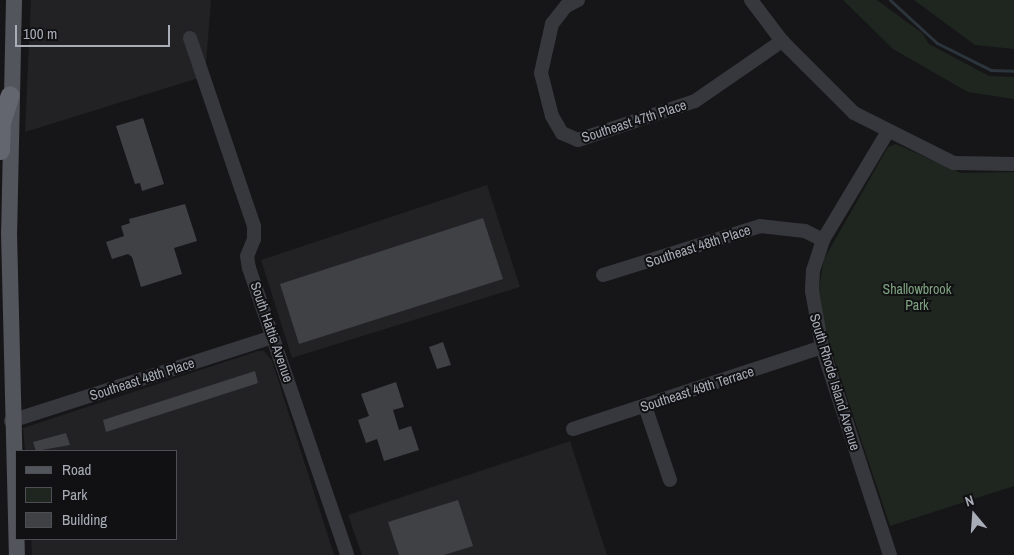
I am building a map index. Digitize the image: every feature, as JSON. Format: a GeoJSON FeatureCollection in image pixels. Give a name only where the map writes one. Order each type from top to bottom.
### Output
{"type":"FeatureCollection","features":[{"type":"Feature","properties":{"kind":"highway"},"geometry":{"type":"LineString","coordinates":[[0,150],[1,122],[10,95]]}},
{"type":"Feature","properties":{"kind":"main road"},"geometry":{"type":"LineString","coordinates":[[14,0],[10,95],[11,421],[15,510]]}},
{"type":"Feature","properties":{"kind":"main road"},"geometry":{"type":"LineString","coordinates":[[16,540],[17,555]]}},
{"type":"Feature","properties":{"kind":"street","name":"Southeast 47th Place"},"geometry":{"type":"LineString","coordinates":[[578,0],[566,6],[552,24],[542,54],[541,73],[552,116],[562,133],[578,140],[695,101],[782,41]]}},
{"type":"Feature","properties":{"kind":"street"},"geometry":{"type":"LineString","coordinates":[[751,0],[782,41],[854,113],[887,133],[954,163],[1014,164]]}},
{"type":"Feature","properties":{"kind":"street","name":"South Hattie Avenue"},"geometry":{"type":"LineString","coordinates":[[190,38],[216,109],[254,226],[254,239],[247,256],[272,337],[347,555]]}},
{"type":"Feature","properties":{"kind":"street","name":"South Rhode Island Avenue"},"geometry":{"type":"LineString","coordinates":[[887,133],[822,240],[812,291],[822,347],[890,555]]}},
{"type":"Feature","properties":{"kind":"street","name":"Southeast 48th Place"},"geometry":{"type":"LineString","coordinates":[[603,275],[760,226],[805,232],[822,240]]}},
{"type":"Feature","properties":{"kind":"street","name":"Southeast 48th Place"},"geometry":{"type":"LineString","coordinates":[[11,421],[272,337]]}},
{"type":"Feature","properties":{"kind":"street","name":"Southeast 49th Terrace"},"geometry":{"type":"LineString","coordinates":[[573,430],[822,347]]}},
{"type":"Feature","properties":{"kind":"street"},"geometry":{"type":"LineString","coordinates":[[645,406],[670,480]]}},
{"type":"Feature","properties":{"kind":"shaded area"},"geometry":{"type":"Polygon","coordinates":[[[31,0],[211,0],[205,76],[25,132],[31,0]]]}},
{"type":"Feature","properties":{"kind":"shaded area"},"geometry":{"type":"Polygon","coordinates":[[[487,185],[520,287],[292,358],[261,260],[487,185]]]}},
{"type":"Feature","properties":{"kind":"shaded area"},"geometry":{"type":"Polygon","coordinates":[[[258,351],[264,351],[272,361],[334,555],[32,555],[31,540],[178,540],[178,450],[25,450],[23,428],[258,351]]]}},
{"type":"Feature","properties":{"kind":"shaded area"},"geometry":{"type":"Polygon","coordinates":[[[570,441],[607,555],[362,555],[348,515],[570,441]]]}},
{"type":"Feature","properties":{"kind":"green space"},"geometry":{"type":"Polygon","coordinates":[[[843,0],[877,0],[922,33],[929,44],[989,76],[1014,77],[1014,99],[968,92],[893,49],[843,0]]]}},
{"type":"Feature","properties":{"kind":"green space"},"geometry":{"type":"Polygon","coordinates":[[[914,0],[1014,0],[1014,49],[975,45],[914,0]]]}},
{"type":"Feature","properties":{"kind":"green space","name":"Shallowbrook Park"},"geometry":{"type":"Polygon","coordinates":[[[896,144],[961,173],[1014,172],[1014,486],[890,526],[823,325],[818,293],[824,259],[888,147],[896,144]]]}},
{"type":"Feature","properties":{"kind":"building"},"geometry":{"type":"Polygon","coordinates":[[[143,118],[164,184],[142,191],[140,183],[135,184],[116,126],[143,118]]]}},
{"type":"Feature","properties":{"kind":"building"},"geometry":{"type":"Polygon","coordinates":[[[185,204],[197,241],[174,248],[182,274],[141,287],[132,257],[128,254],[112,259],[106,242],[124,236],[121,226],[130,223],[129,219],[185,204]]]}},
{"type":"Feature","properties":{"kind":"building"},"geometry":{"type":"Polygon","coordinates":[[[483,218],[503,279],[299,344],[280,284],[483,218]]]}},
{"type":"Feature","properties":{"kind":"building"},"geometry":{"type":"Polygon","coordinates":[[[443,342],[451,365],[437,369],[429,347],[443,342]]]}},
{"type":"Feature","properties":{"kind":"building"},"geometry":{"type":"Polygon","coordinates":[[[255,371],[258,383],[106,432],[103,420],[255,371]]]}},
{"type":"Feature","properties":{"kind":"building"},"geometry":{"type":"Polygon","coordinates":[[[396,382],[404,407],[393,410],[399,430],[411,426],[419,450],[384,461],[377,439],[366,443],[358,420],[369,416],[361,394],[396,382]]]}},
{"type":"Feature","properties":{"kind":"building"},"geometry":{"type":"Polygon","coordinates":[[[66,433],[70,445],[36,450],[33,442],[66,433]]]}},
{"type":"Feature","properties":{"kind":"building"},"geometry":{"type":"Polygon","coordinates":[[[458,500],[473,546],[444,555],[399,555],[388,522],[458,500]]]}},
{"type":"Feature","properties":{"kind":"waterway"},"geometry":{"type":"LineString","coordinates":[[890,0],[937,43],[991,70],[1014,71]]}}]}
